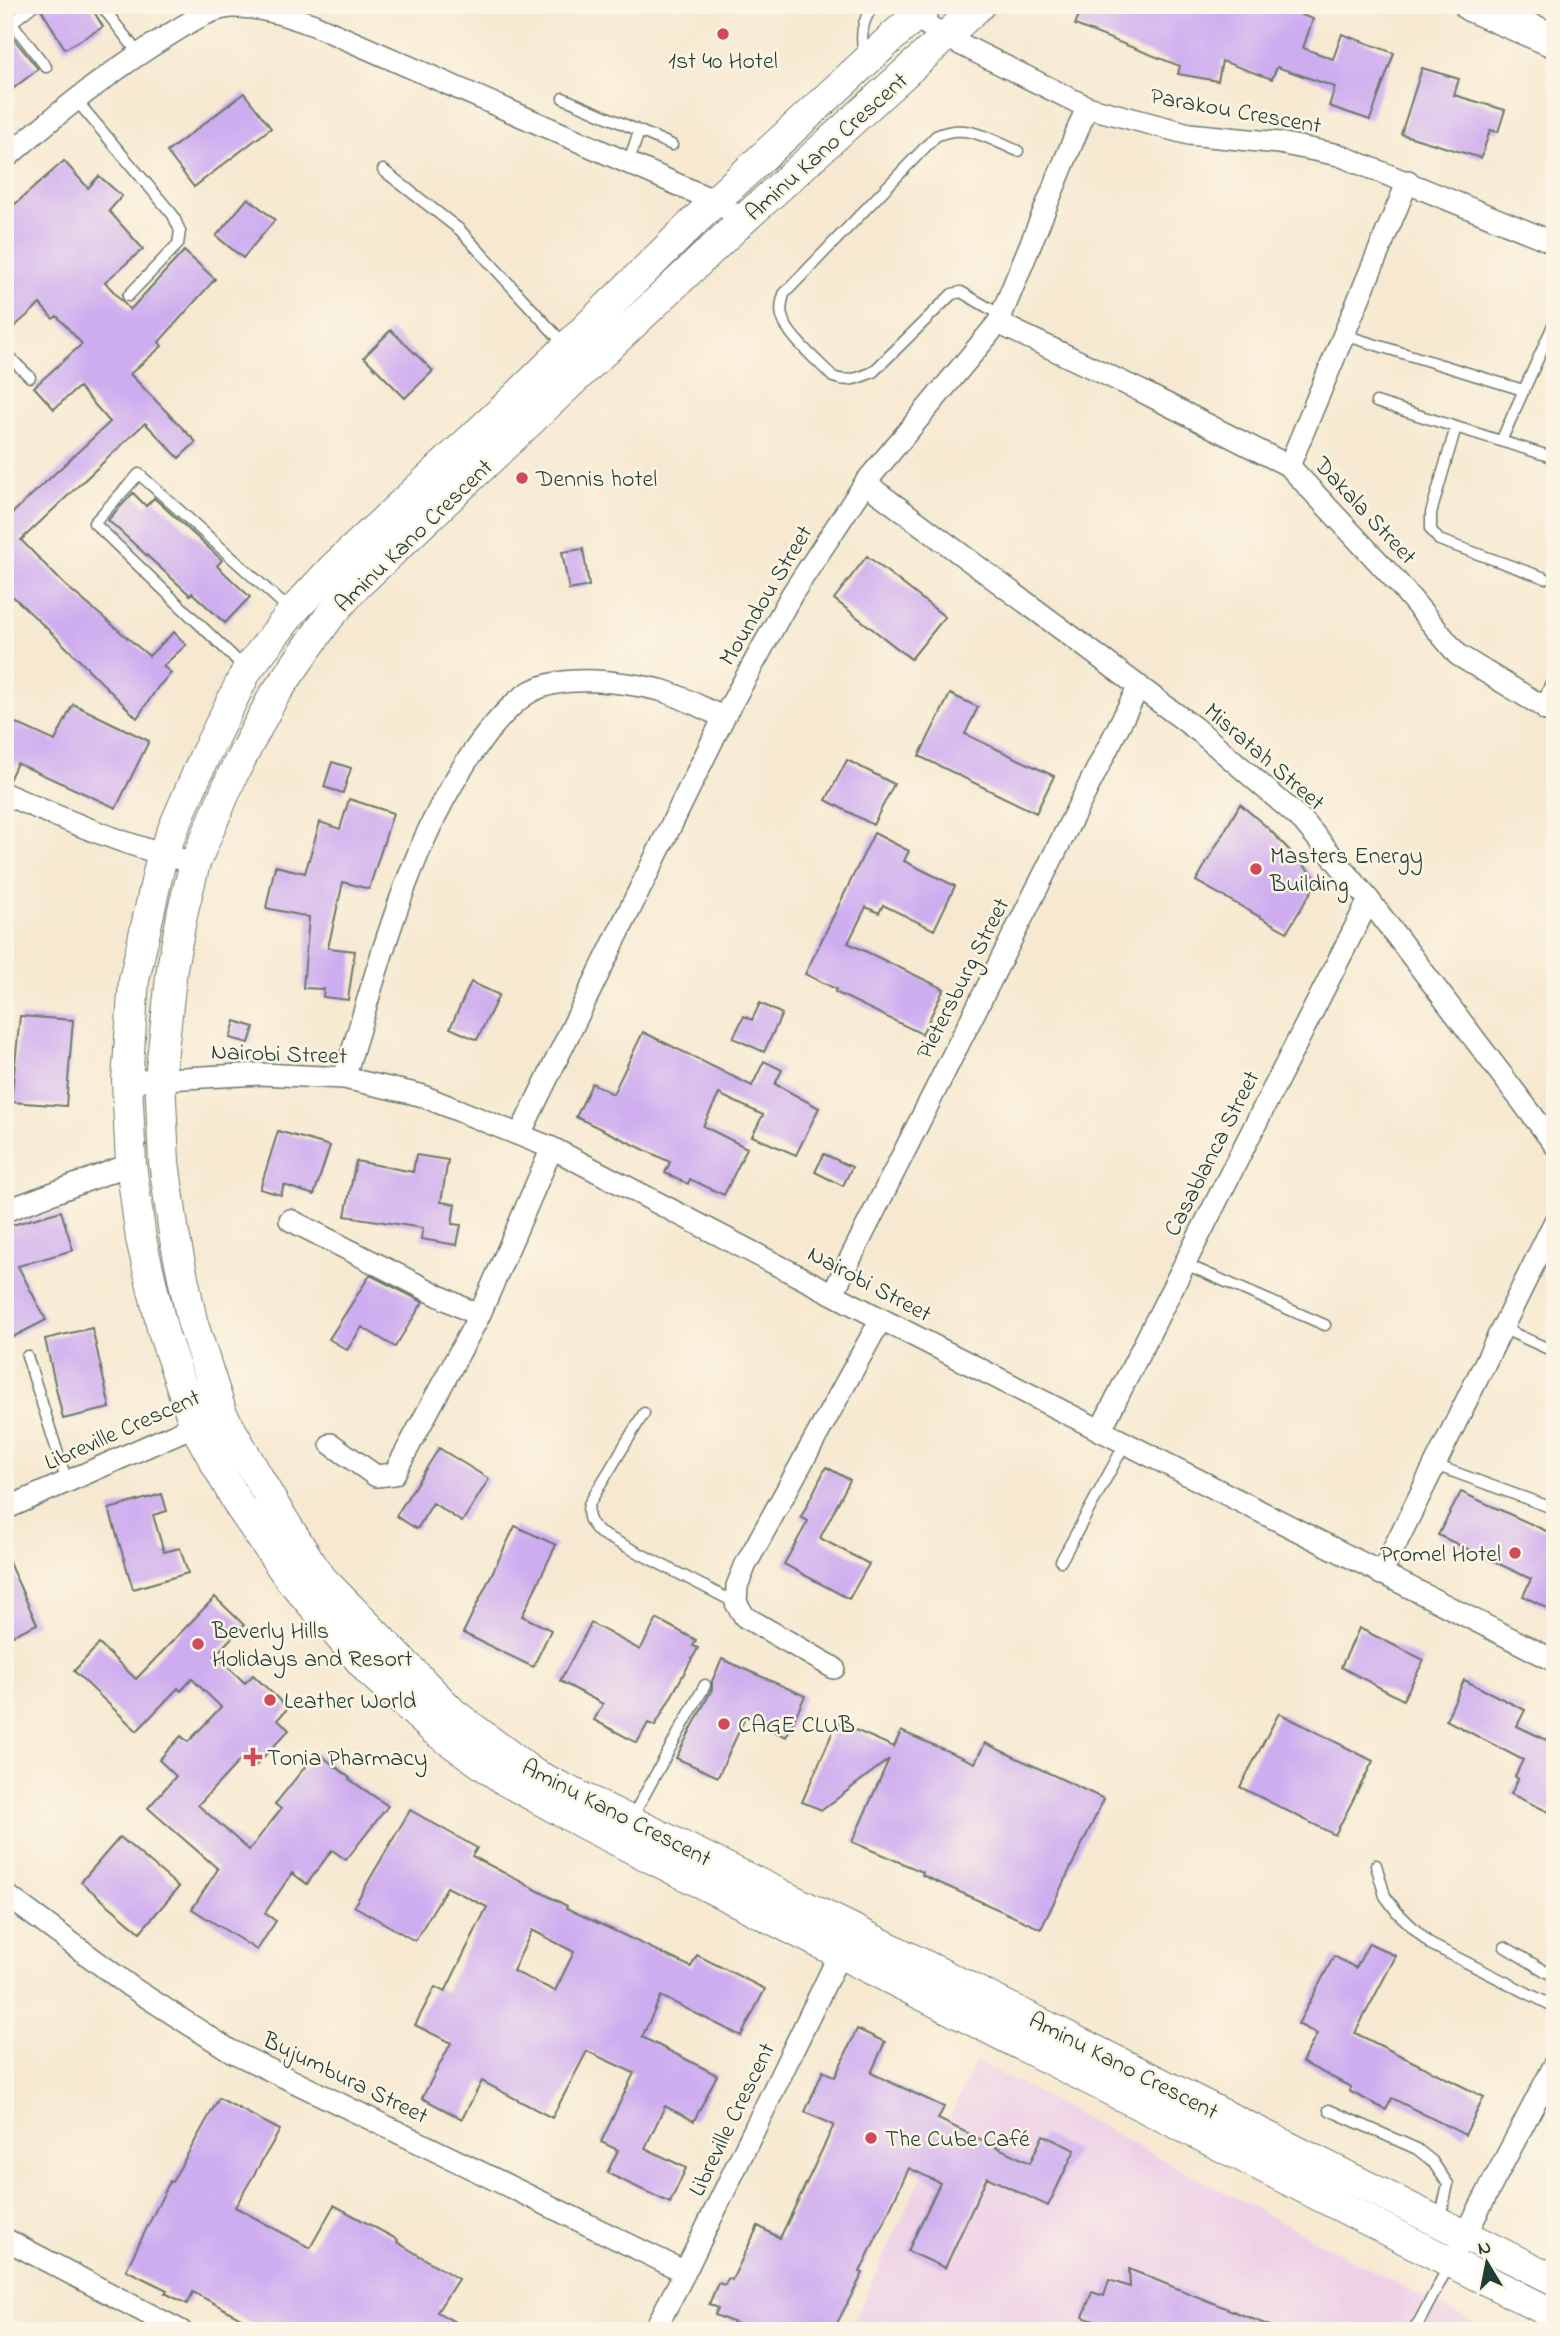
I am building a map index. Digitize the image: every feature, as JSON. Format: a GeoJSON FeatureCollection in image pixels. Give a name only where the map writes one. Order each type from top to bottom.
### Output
{"type":"FeatureCollection","features":[{"type":"Feature","properties":{"kind":"main road"},"geometry":{"type":"LineString","coordinates":[[1471,5],[1555,41]]}},
{"type":"Feature","properties":{"kind":"street","name":"Aminu Kano Crescent"},"geometry":{"type":"LineString","coordinates":[[847,1941],[630,1822],[534,1774],[453,1713],[319,1576],[274,1505],[222,1414],[192,1321],[174,1234],[164,1162],[160,1078],[172,968],[195,863],[233,774],[274,697],[329,617],[357,585],[743,220],[980,5]]}},
{"type":"Feature","properties":{"kind":"street"},"geometry":{"type":"LineString","coordinates":[[5,159],[138,53],[199,17],[228,7],[265,8],[316,15],[628,163],[715,201],[743,220]]}},
{"type":"Feature","properties":{"kind":"street"},"geometry":{"type":"LineString","coordinates":[[921,11],[715,201],[515,398],[333,568],[292,612],[247,670],[205,755],[162,855],[134,980],[127,1081],[131,1164],[141,1239],[163,1332],[195,1426],[240,1507],[287,1575],[369,1671],[434,1730],[506,1781],[574,1818],[847,1941],[1441,2241],[1555,2315]]}},
{"type":"Feature","properties":{"kind":"street","name":"Parakou Crescent"},"geometry":{"type":"LineString","coordinates":[[921,11],[946,37],[1087,107],[1189,134],[1279,143],[1339,155],[1555,243]]}},
{"type":"Feature","properties":{"kind":"street","name":"Moundou Street"},"geometry":{"type":"LineString","coordinates":[[520,1134],[724,717],[792,594],[865,482],[999,319],[1087,107]]}},
{"type":"Feature","properties":{"kind":"street"},"geometry":{"type":"LineString","coordinates":[[1289,466],[1408,181]]}},
{"type":"Feature","properties":{"kind":"street","name":"Dakala Street"},"geometry":{"type":"LineString","coordinates":[[999,319],[1289,466],[1398,583],[1458,654],[1550,712]]}},
{"type":"Feature","properties":{"kind":"street","name":"Misratah Street"},"geometry":{"type":"LineString","coordinates":[[865,482],[1200,732],[1303,821],[1369,900],[1555,1144]]}},
{"type":"Feature","properties":{"kind":"street"},"geometry":{"type":"LineString","coordinates":[[344,1078],[415,860],[443,802],[473,750],[502,715],[530,691],[563,681],[606,682],[662,691],[724,717]]}},
{"type":"Feature","properties":{"kind":"street","name":"Pietersburg Street"},"geometry":{"type":"LineString","coordinates":[[833,1293],[1139,686]]}},
{"type":"Feature","properties":{"kind":"street"},"geometry":{"type":"LineString","coordinates":[[1550,712],[1555,687]]}},
{"type":"Feature","properties":{"kind":"street"},"geometry":{"type":"LineString","coordinates":[[5,794],[69,822],[162,855],[195,863]]}},
{"type":"Feature","properties":{"kind":"street","name":"Casablanca Street"},"geometry":{"type":"LineString","coordinates":[[1100,1431],[1369,900]]}},
{"type":"Feature","properties":{"kind":"street","name":"Nairobi Street"},"geometry":{"type":"LineString","coordinates":[[127,1081],[261,1074],[344,1078],[420,1095],[520,1134],[1555,1661]]}},
{"type":"Feature","properties":{"kind":"street"},"geometry":{"type":"LineString","coordinates":[[331,1444],[376,1476],[394,1474],[479,1316],[552,1148]]}},
{"type":"Feature","properties":{"kind":"street"},"geometry":{"type":"LineString","coordinates":[[5,1211],[131,1164]]}},
{"type":"Feature","properties":{"kind":"street"},"geometry":{"type":"LineString","coordinates":[[290,1220],[479,1316]]}},
{"type":"Feature","properties":{"kind":"street"},"geometry":{"type":"LineString","coordinates":[[1381,1574],[1555,1221]]}},
{"type":"Feature","properties":{"kind":"street"},"geometry":{"type":"LineString","coordinates":[[834,1668],[745,1617],[736,1602],[737,1586],[746,1564],[881,1319]]}},
{"type":"Feature","properties":{"kind":"street","name":"Libreville Crescent"},"geometry":{"type":"LineString","coordinates":[[5,1509],[222,1414]]}},
{"type":"Feature","properties":{"kind":"street","name":"Bujumbura Street"},"geometry":{"type":"LineString","coordinates":[[5,1894],[131,1987],[231,2050],[685,2272]]}},
{"type":"Feature","properties":{"kind":"street","name":"Libreville Crescent"},"geometry":{"type":"LineString","coordinates":[[654,2331],[847,1941]]}},
{"type":"Feature","properties":{"kind":"street"},"geometry":{"type":"LineString","coordinates":[[1441,2241],[1555,2064]]}},
{"type":"Feature","properties":{"kind":"street"},"geometry":{"type":"LineString","coordinates":[[5,2239],[181,2331]]}},
{"type":"Feature","properties":{"kind":"street"},"geometry":{"type":"LineString","coordinates":[[1441,2241],[1555,2280]]}},
{"type":"Feature","properties":{"kind":"lane"},"geometry":{"type":"LineString","coordinates":[[34,5],[7,22],[46,67]]}},
{"type":"Feature","properties":{"kind":"lane"},"geometry":{"type":"LineString","coordinates":[[101,5],[138,53]]}},
{"type":"Feature","properties":{"kind":"lane"},"geometry":{"type":"LineString","coordinates":[[865,63],[863,24],[873,6]]}},
{"type":"Feature","properties":{"kind":"lane"},"geometry":{"type":"LineString","coordinates":[[563,97],[672,145]]}},
{"type":"Feature","properties":{"kind":"lane"},"geometry":{"type":"LineString","coordinates":[[76,100],[173,215],[180,231],[178,244],[128,296]]}},
{"type":"Feature","properties":{"kind":"lane"},"geometry":{"type":"LineString","coordinates":[[999,319],[961,292],[952,294],[873,372],[856,379],[841,381],[832,377],[789,331],[782,318],[781,305],[784,294],[936,136],[946,132],[969,130],[1018,151]]}},
{"type":"Feature","properties":{"kind":"lane"},"geometry":{"type":"LineString","coordinates":[[628,163],[639,132]]}},
{"type":"Feature","properties":{"kind":"lane"},"geometry":{"type":"LineString","coordinates":[[383,170],[460,230],[567,347]]}},
{"type":"Feature","properties":{"kind":"lane"},"geometry":{"type":"LineString","coordinates":[[1501,441],[1555,321]]}},
{"type":"Feature","properties":{"kind":"lane"},"geometry":{"type":"LineString","coordinates":[[1344,335],[1523,390]]}},
{"type":"Feature","properties":{"kind":"lane"},"geometry":{"type":"LineString","coordinates":[[5,353],[30,377]]}},
{"type":"Feature","properties":{"kind":"lane"},"geometry":{"type":"LineString","coordinates":[[1376,402],[1555,458]]}},
{"type":"Feature","properties":{"kind":"lane"},"geometry":{"type":"LineString","coordinates":[[1456,427],[1431,513],[1432,530],[1439,540],[1545,578]]}},
{"type":"Feature","properties":{"kind":"lane"},"geometry":{"type":"LineString","coordinates":[[247,670],[94,523],[139,474],[292,612]]}},
{"type":"Feature","properties":{"kind":"lane"},"geometry":{"type":"LineString","coordinates":[[1185,1264],[1325,1325]]}},
{"type":"Feature","properties":{"kind":"lane"},"geometry":{"type":"LineString","coordinates":[[1502,1328],[1555,1352]]}},
{"type":"Feature","properties":{"kind":"lane"},"geometry":{"type":"LineString","coordinates":[[27,1356],[67,1482]]}},
{"type":"Feature","properties":{"kind":"lane"},"geometry":{"type":"LineString","coordinates":[[644,1413],[589,1504],[587,1514],[592,1525],[600,1533],[736,1602]]}},
{"type":"Feature","properties":{"kind":"lane"},"geometry":{"type":"LineString","coordinates":[[1061,1561],[1125,1444]]}},
{"type":"Feature","properties":{"kind":"lane"},"geometry":{"type":"LineString","coordinates":[[1435,1465],[1555,1509]]}},
{"type":"Feature","properties":{"kind":"lane"},"geometry":{"type":"LineString","coordinates":[[630,1822],[705,1685]]}},
{"type":"Feature","properties":{"kind":"lane"},"geometry":{"type":"LineString","coordinates":[[1376,1865],[1385,1896],[1397,1913],[1430,1944],[1555,2007]]}},
{"type":"Feature","properties":{"kind":"lane"},"geometry":{"type":"LineString","coordinates":[[1506,1947],[1555,1977]]}},
{"type":"Feature","properties":{"kind":"lane"},"geometry":{"type":"LineString","coordinates":[[1329,2110],[1417,2149],[1432,2161],[1448,2184],[1441,2241],[1420,2326],[1411,2331]]}},
{"type":"Feature","properties":{"kind":"shaded area"},"geometry":{"type":"Polygon","coordinates":[[[976,2061],[1488,2331],[849,2331],[976,2061]]]}},
{"type":"Feature","properties":{"kind":"building"},"geometry":{"type":"Polygon","coordinates":[[[42,5],[90,5],[103,27],[65,49],[41,9],[42,5]]]}},
{"type":"Feature","properties":{"kind":"building"},"geometry":{"type":"Polygon","coordinates":[[[1083,5],[1274,5],[1313,19],[1303,48],[1333,59],[1342,34],[1394,53],[1370,120],[1329,106],[1335,87],[1277,67],[1272,79],[1222,61],[1218,81],[1178,74],[1180,66],[1075,25],[1083,5]]]}},
{"type":"Feature","properties":{"kind":"building"},"geometry":{"type":"Polygon","coordinates":[[[10,34],[38,69],[5,95],[5,36],[10,34]]]}},
{"type":"Feature","properties":{"kind":"building"},"geometry":{"type":"Polygon","coordinates":[[[1422,68],[1459,79],[1454,95],[1505,110],[1498,132],[1490,130],[1481,158],[1401,134],[1422,68]]]}},
{"type":"Feature","properties":{"kind":"building"},"geometry":{"type":"Polygon","coordinates":[[[244,93],[271,128],[194,187],[167,152],[244,93]]]}},
{"type":"Feature","properties":{"kind":"building"},"geometry":{"type":"Polygon","coordinates":[[[64,161],[88,188],[99,176],[122,196],[109,211],[143,249],[105,282],[130,310],[184,251],[215,279],[159,342],[162,346],[130,374],[196,442],[179,458],[145,423],[21,540],[65,585],[149,656],[174,632],[186,645],[163,666],[171,673],[137,718],[5,589],[5,520],[110,422],[79,387],[54,409],[34,387],[82,344],[57,316],[53,319],[40,304],[13,328],[5,320],[5,213],[64,161]]]}},
{"type":"Feature","properties":{"kind":"building"},"geometry":{"type":"Polygon","coordinates":[[[248,198],[275,220],[243,258],[216,236],[248,198]]]}},
{"type":"Feature","properties":{"kind":"building"},"geometry":{"type":"Polygon","coordinates":[[[391,330],[433,371],[405,398],[364,357],[391,330]]]}},
{"type":"Feature","properties":{"kind":"building"},"geometry":{"type":"Polygon","coordinates":[[[133,493],[146,506],[154,498],[222,560],[217,566],[250,597],[225,623],[192,593],[190,595],[108,520],[133,493]]]}},
{"type":"Feature","properties":{"kind":"building"},"geometry":{"type":"Polygon","coordinates":[[[583,549],[589,586],[569,590],[562,552],[583,549]]]}},
{"type":"Feature","properties":{"kind":"building"},"geometry":{"type":"Polygon","coordinates":[[[867,556],[945,617],[911,659],[834,599],[867,556]]]}},
{"type":"Feature","properties":{"kind":"building"},"geometry":{"type":"Polygon","coordinates":[[[950,694],[978,707],[965,734],[1054,776],[1036,813],[919,756],[950,694]]]}},
{"type":"Feature","properties":{"kind":"building"},"geometry":{"type":"Polygon","coordinates":[[[73,704],[149,741],[116,808],[17,763],[8,782],[5,781],[5,718],[55,741],[73,704]]]}},
{"type":"Feature","properties":{"kind":"building"},"geometry":{"type":"Polygon","coordinates":[[[847,760],[894,784],[873,825],[826,800],[847,760]]]}},
{"type":"Feature","properties":{"kind":"building"},"geometry":{"type":"Polygon","coordinates":[[[332,762],[351,768],[343,793],[324,787],[332,762]]]}},
{"type":"Feature","properties":{"kind":"building"},"geometry":{"type":"Polygon","coordinates":[[[349,799],[393,813],[369,889],[343,882],[328,948],[355,951],[348,1000],[323,997],[324,989],[303,988],[309,917],[266,908],[275,866],[305,873],[320,822],[340,829],[349,799]]]}},
{"type":"Feature","properties":{"kind":"building","name":"Masters Energy Building"},"geometry":{"type":"Polygon","coordinates":[[[1240,804],[1268,828],[1318,880],[1287,932],[1196,881],[1240,804]]]}},
{"type":"Feature","properties":{"kind":"building"},"geometry":{"type":"Polygon","coordinates":[[[874,833],[909,851],[904,861],[955,886],[934,930],[883,905],[879,913],[866,907],[848,943],[944,989],[922,1034],[835,992],[836,989],[805,974],[874,833]]]}},
{"type":"Feature","properties":{"kind":"building"},"geometry":{"type":"Polygon","coordinates":[[[471,982],[499,995],[477,1040],[450,1028],[471,982]]]}},
{"type":"Feature","properties":{"kind":"building"},"geometry":{"type":"Polygon","coordinates":[[[760,1003],[782,1014],[764,1052],[733,1038],[744,1016],[752,1020],[760,1003]]]}},
{"type":"Feature","properties":{"kind":"building"},"geometry":{"type":"Polygon","coordinates":[[[20,1016],[73,1020],[66,1106],[11,1102],[20,1016]]]}},
{"type":"Feature","properties":{"kind":"building"},"geometry":{"type":"Polygon","coordinates":[[[235,1021],[254,1027],[249,1043],[230,1038],[235,1021]]]}},
{"type":"Feature","properties":{"kind":"building"},"geometry":{"type":"Polygon","coordinates":[[[643,1032],[752,1086],[764,1061],[782,1070],[775,1084],[819,1108],[796,1155],[752,1136],[763,1115],[719,1094],[703,1126],[747,1148],[724,1195],[690,1179],[688,1184],[665,1173],[670,1162],[576,1117],[592,1083],[613,1094],[643,1032]]]}},
{"type":"Feature","properties":{"kind":"building"},"geometry":{"type":"Polygon","coordinates":[[[278,1131],[330,1146],[314,1195],[284,1185],[281,1195],[260,1189],[278,1131]]]}},
{"type":"Feature","properties":{"kind":"building"},"geometry":{"type":"Polygon","coordinates":[[[824,1154],[852,1167],[843,1186],[815,1172],[824,1154]]]}},
{"type":"Feature","properties":{"kind":"building"},"geometry":{"type":"Polygon","coordinates":[[[416,1155],[448,1160],[441,1202],[455,1204],[452,1224],[461,1225],[457,1245],[421,1239],[423,1228],[345,1216],[356,1161],[413,1172],[416,1155]]]}},
{"type":"Feature","properties":{"kind":"building"},"geometry":{"type":"Polygon","coordinates":[[[61,1211],[73,1250],[18,1266],[46,1320],[5,1341],[5,1227],[61,1211]]]}},
{"type":"Feature","properties":{"kind":"building"},"geometry":{"type":"Polygon","coordinates":[[[370,1275],[423,1302],[395,1347],[362,1327],[347,1350],[329,1339],[370,1275]]]}},
{"type":"Feature","properties":{"kind":"building"},"geometry":{"type":"Polygon","coordinates":[[[92,1328],[110,1408],[63,1419],[45,1339],[92,1328]]]}},
{"type":"Feature","properties":{"kind":"building"},"geometry":{"type":"Polygon","coordinates":[[[439,1448],[489,1479],[462,1522],[433,1503],[417,1529],[396,1516],[439,1448]]]}},
{"type":"Feature","properties":{"kind":"building"},"geometry":{"type":"Polygon","coordinates":[[[826,1467],[850,1480],[820,1538],[869,1564],[849,1599],[784,1564],[808,1521],[801,1517],[826,1467]]]}},
{"type":"Feature","properties":{"kind":"building","name":"Promel Hotel"},"geometry":{"type":"Polygon","coordinates":[[[1461,1492],[1555,1535],[1555,1612],[1523,1596],[1531,1579],[1438,1535],[1461,1492]]]}},
{"type":"Feature","properties":{"kind":"building"},"geometry":{"type":"Polygon","coordinates":[[[162,1494],[167,1511],[153,1515],[164,1552],[180,1548],[188,1573],[133,1589],[109,1509],[162,1494]]]}},
{"type":"Feature","properties":{"kind":"building"},"geometry":{"type":"Polygon","coordinates":[[[515,1526],[556,1545],[522,1616],[551,1630],[533,1667],[463,1633],[515,1526]]]}},
{"type":"Feature","properties":{"kind":"building"},"geometry":{"type":"Polygon","coordinates":[[[5,1554],[37,1624],[5,1639],[5,1554]]]}},
{"type":"Feature","properties":{"kind":"building"},"geometry":{"type":"Polygon","coordinates":[[[215,1597],[244,1625],[215,1655],[245,1683],[253,1675],[288,1708],[278,1719],[289,1730],[254,1767],[243,1757],[198,1805],[249,1850],[281,1809],[275,1804],[317,1752],[349,1779],[388,1806],[346,1860],[332,1850],[307,1884],[292,1873],[265,1913],[276,1921],[257,1950],[192,1909],[218,1869],[148,1808],[176,1776],[159,1760],[181,1736],[188,1742],[221,1707],[192,1679],[181,1691],[178,1688],[137,1731],[74,1671],[99,1644],[136,1679],[215,1597]]]}},
{"type":"Feature","properties":{"kind":"building"},"geometry":{"type":"Polygon","coordinates":[[[657,1619],[696,1640],[693,1646],[698,1648],[655,1726],[648,1723],[637,1743],[594,1720],[603,1704],[560,1681],[591,1623],[640,1650],[657,1619]]]}},
{"type":"Feature","properties":{"kind":"building"},"geometry":{"type":"Polygon","coordinates":[[[1359,1628],[1424,1660],[1403,1700],[1341,1667],[1359,1628]]]}},
{"type":"Feature","properties":{"kind":"building"},"geometry":{"type":"Polygon","coordinates":[[[722,1659],[805,1696],[786,1737],[745,1718],[718,1777],[676,1758],[712,1689],[712,1681],[722,1659]]]}},
{"type":"Feature","properties":{"kind":"building"},"geometry":{"type":"Polygon","coordinates":[[[1464,1680],[1525,1710],[1517,1726],[1555,1744],[1555,1815],[1511,1794],[1518,1779],[1515,1776],[1523,1760],[1446,1720],[1464,1680]]]}},
{"type":"Feature","properties":{"kind":"building"},"geometry":{"type":"Polygon","coordinates":[[[1279,1713],[1373,1761],[1335,1835],[1240,1787],[1279,1713]]]}},
{"type":"Feature","properties":{"kind":"building"},"geometry":{"type":"Polygon","coordinates":[[[837,1722],[894,1747],[901,1731],[975,1763],[985,1743],[1104,1799],[1041,1929],[922,1875],[923,1872],[852,1842],[889,1759],[822,1810],[802,1802],[837,1722]]]}},
{"type":"Feature","properties":{"kind":"building"},"geometry":{"type":"Polygon","coordinates":[[[410,1810],[477,1848],[472,1856],[567,1906],[566,1908],[691,1967],[697,1955],[765,1989],[741,2036],[661,1996],[642,2037],[717,2075],[694,2121],[665,2106],[645,2148],[686,2168],[670,2203],[607,2173],[618,2150],[601,2142],[634,2073],[587,2051],[552,2118],[482,2081],[462,2119],[422,2098],[451,2043],[415,2025],[435,1987],[445,1992],[487,1907],[447,1887],[415,1941],[354,1906],[410,1810]],[[532,1930],[513,1971],[555,1991],[574,1952],[532,1930]]]}},
{"type":"Feature","properties":{"kind":"building"},"geometry":{"type":"Polygon","coordinates":[[[120,1837],[179,1887],[140,1932],[81,1882],[120,1837]]]}},
{"type":"Feature","properties":{"kind":"building"},"geometry":{"type":"Polygon","coordinates":[[[1369,1943],[1396,1956],[1355,2033],[1484,2097],[1465,2135],[1392,2098],[1386,2110],[1349,2091],[1351,2087],[1302,2062],[1317,2034],[1298,2024],[1334,1956],[1356,1968],[1369,1943]]]}},
{"type":"Feature","properties":{"kind":"building"},"geometry":{"type":"Polygon","coordinates":[[[857,2029],[885,2042],[871,2073],[944,2107],[938,2119],[1030,2163],[1043,2135],[1075,2150],[1048,2206],[987,2177],[945,2268],[908,2251],[940,2183],[909,2168],[860,2272],[863,2273],[833,2331],[754,2331],[715,2315],[718,2308],[709,2304],[718,2283],[725,2285],[728,2278],[732,2280],[758,2226],[780,2238],[834,2125],[805,2112],[823,2071],[835,2077],[857,2029]]]}},
{"type":"Feature","properties":{"kind":"building"},"geometry":{"type":"Polygon","coordinates":[[[219,2098],[280,2130],[235,2207],[310,2248],[334,2205],[398,2240],[397,2242],[458,2279],[437,2312],[471,2331],[287,2331],[273,2323],[269,2331],[265,2331],[193,2292],[187,2304],[165,2293],[167,2290],[126,2270],[170,2181],[172,2182],[219,2098]]]}},
{"type":"Feature","properties":{"kind":"building"},"geometry":{"type":"Polygon","coordinates":[[[1129,2269],[1280,2331],[1090,2331],[1094,2321],[1083,2317],[1092,2292],[1104,2296],[1109,2280],[1130,2287],[1129,2269]]]}},
{"type":"Feature","properties":{"kind":"place","name":"1st 40 Hotel"},"geometry":{"type":"Point","coordinates":[723,34]}},
{"type":"Feature","properties":{"kind":"place","name":"Dennis hotel"},"geometry":{"type":"Point","coordinates":[522,478]}},
{"type":"Feature","properties":{"kind":"place","name":"Masters Energy Building"},"geometry":{"type":"Point","coordinates":[1256,869]}},
{"type":"Feature","properties":{"kind":"place","name":"Promel Hotel"},"geometry":{"type":"Point","coordinates":[1515,1553]}},
{"type":"Feature","properties":{"kind":"place","name":"Beverly Hills Holidays and Resort"},"geometry":{"type":"Point","coordinates":[198,1644]}},
{"type":"Feature","properties":{"kind":"place","name":"Leather World"},"geometry":{"type":"Point","coordinates":[270,1700]}},
{"type":"Feature","properties":{"kind":"place","name":"CAGE CLUB"},"geometry":{"type":"Point","coordinates":[724,1724]}},
{"type":"Feature","properties":{"kind":"place","name":"Tonia Pharmacy"},"geometry":{"type":"Point","coordinates":[253,1757]}},
{"type":"Feature","properties":{"kind":"place","name":"The Cube Café"},"geometry":{"type":"Point","coordinates":[871,2138]}}]}
